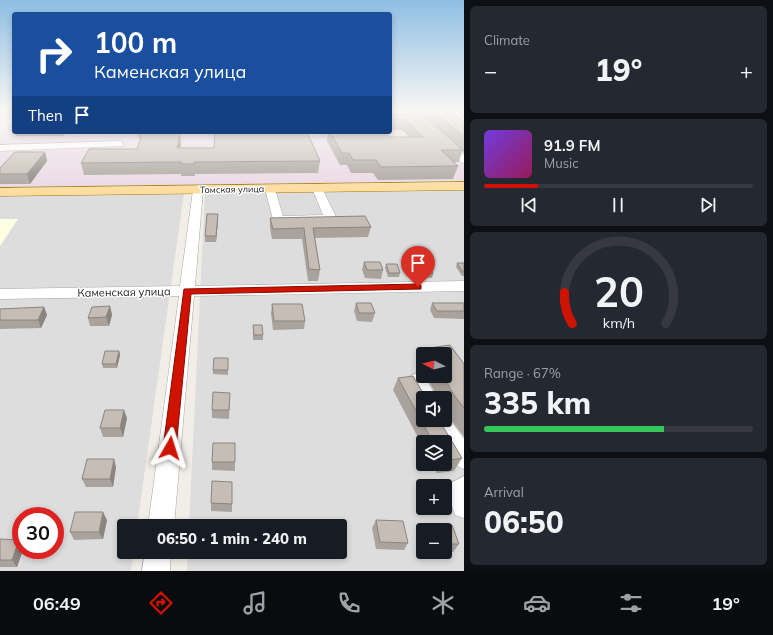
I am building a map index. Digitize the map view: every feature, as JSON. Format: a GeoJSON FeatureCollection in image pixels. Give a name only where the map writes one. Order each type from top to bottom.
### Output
{"type":"FeatureCollection","features":[{"type":"Feature","properties":{"kind":"main road","name":"Томская улица"},"geometry":{"type":"LineString","coordinates":[[0,192],[464,186]]}},
{"type":"Feature","properties":{"kind":"street"},"geometry":{"type":"LineString","coordinates":[[442,139],[464,160]]}},
{"type":"Feature","properties":{"kind":"street"},"geometry":{"type":"LineString","coordinates":[[0,148],[96,142],[119,144]]}},
{"type":"Feature","properties":{"kind":"street"},"geometry":{"type":"LineString","coordinates":[[464,166],[458,166],[464,171]]}},
{"type":"Feature","properties":{"kind":"street"},"geometry":{"type":"LineString","coordinates":[[270,189],[278,220],[331,219],[317,188]]}},
{"type":"Feature","properties":{"kind":"street"},"geometry":{"type":"LineString","coordinates":[[162,519],[198,190]]}},
{"type":"Feature","properties":{"kind":"street","name":"Каменская улица"},"geometry":{"type":"LineString","coordinates":[[0,294],[187,292],[464,286]]}},
{"type":"Feature","properties":{"kind":"street"},"geometry":{"type":"LineString","coordinates":[[444,427],[464,459]]}},
{"type":"Feature","properties":{"kind":"street"},"geometry":{"type":"LineString","coordinates":[[464,488],[459,491],[464,506]]}},
{"type":"Feature","properties":{"kind":"street"},"geometry":{"type":"LineString","coordinates":[[156,571],[157,559]]}},
{"type":"Feature","properties":{"kind":"shaded area"},"geometry":{"type":"Polygon","coordinates":[[[0,139],[464,139],[464,181],[0,188],[0,139]]]}},
{"type":"Feature","properties":{"kind":"shaded area"},"geometry":{"type":"Polygon","coordinates":[[[464,191],[464,571],[187,571],[188,559],[347,559],[347,519],[189,519],[205,193],[464,191]]]}},
{"type":"Feature","properties":{"kind":"shaded area"},"geometry":{"type":"Polygon","coordinates":[[[184,193],[138,519],[117,519],[117,559],[133,559],[131,571],[0,571],[0,196],[184,193]]]}},
{"type":"Feature","properties":{"kind":"shaded area"},"geometry":{"type":"Polygon","coordinates":[[[0,219],[18,219],[0,246],[0,219]]]}},
{"type":"Feature","properties":{"kind":"building"},"geometry":{"type":"Polygon","coordinates":[[[141,139],[179,139],[177,148],[214,148],[215,139],[310,139],[320,161],[194,162],[194,164],[180,164],[181,162],[81,163],[89,149],[137,149],[141,139]]]}},
{"type":"Feature","properties":{"kind":"building"},"geometry":{"type":"Polygon","coordinates":[[[334,139],[450,139],[463,150],[441,150],[458,166],[381,167],[376,160],[353,160],[349,153],[342,153],[334,139]]]}},
{"type":"Feature","properties":{"kind":"building"},"geometry":{"type":"Polygon","coordinates":[[[15,152],[45,152],[27,174],[0,174],[0,168],[15,152]]]}},
{"type":"Feature","properties":{"kind":"building"},"geometry":{"type":"Polygon","coordinates":[[[207,214],[218,214],[216,236],[205,236],[207,214]]]}},
{"type":"Feature","properties":{"kind":"building"},"geometry":{"type":"Polygon","coordinates":[[[365,216],[371,227],[313,228],[320,270],[309,269],[304,228],[273,229],[270,218],[365,216]]]}},
{"type":"Feature","properties":{"kind":"building"},"geometry":{"type":"Polygon","coordinates":[[[364,262],[380,262],[383,270],[367,270],[364,262]]]}},
{"type":"Feature","properties":{"kind":"building"},"geometry":{"type":"Polygon","coordinates":[[[457,263],[464,263],[464,272],[463,272],[457,263]]]}},
{"type":"Feature","properties":{"kind":"building"},"geometry":{"type":"Polygon","coordinates":[[[386,264],[397,264],[400,273],[389,273],[386,264]]]}},
{"type":"Feature","properties":{"kind":"building"},"geometry":{"type":"Polygon","coordinates":[[[418,264],[429,265],[433,274],[422,273],[418,264]]]}},
{"type":"Feature","properties":{"kind":"building"},"geometry":{"type":"Polygon","coordinates":[[[356,303],[371,303],[375,313],[359,313],[356,303]]]}},
{"type":"Feature","properties":{"kind":"building"},"geometry":{"type":"Polygon","coordinates":[[[432,303],[464,303],[464,311],[437,311],[432,303]]]}},
{"type":"Feature","properties":{"kind":"building"},"geometry":{"type":"Polygon","coordinates":[[[272,304],[302,304],[305,321],[274,321],[272,304]]]}},
{"type":"Feature","properties":{"kind":"building"},"geometry":{"type":"Polygon","coordinates":[[[110,306],[106,317],[88,318],[92,307],[110,306]]]}},
{"type":"Feature","properties":{"kind":"building"},"geometry":{"type":"Polygon","coordinates":[[[44,307],[38,320],[0,320],[0,309],[44,307]]]}},
{"type":"Feature","properties":{"kind":"building"},"geometry":{"type":"Polygon","coordinates":[[[253,325],[262,325],[263,335],[254,335],[253,325]]]}},
{"type":"Feature","properties":{"kind":"building"},"geometry":{"type":"Polygon","coordinates":[[[450,345],[451,347],[436,347],[450,345]]]}},
{"type":"Feature","properties":{"kind":"building"},"geometry":{"type":"Polygon","coordinates":[[[452,348],[464,364],[464,408],[447,383],[452,383],[452,348]]]}},
{"type":"Feature","properties":{"kind":"building"},"geometry":{"type":"Polygon","coordinates":[[[105,351],[119,351],[116,364],[102,364],[105,351]]]}},
{"type":"Feature","properties":{"kind":"building"},"geometry":{"type":"Polygon","coordinates":[[[214,358],[228,358],[228,370],[213,370],[214,358]]]}},
{"type":"Feature","properties":{"kind":"building"},"geometry":{"type":"Polygon","coordinates":[[[413,376],[422,391],[416,391],[416,411],[398,378],[413,376]]]}},
{"type":"Feature","properties":{"kind":"building"},"geometry":{"type":"Polygon","coordinates":[[[213,392],[230,393],[229,410],[212,410],[213,392]]]}},
{"type":"Feature","properties":{"kind":"building"},"geometry":{"type":"Polygon","coordinates":[[[105,410],[124,410],[120,428],[100,428],[105,410]]]}},
{"type":"Feature","properties":{"kind":"building"},"geometry":{"type":"Polygon","coordinates":[[[425,427],[443,427],[448,435],[429,435],[425,427]]]}},
{"type":"Feature","properties":{"kind":"building"},"geometry":{"type":"Polygon","coordinates":[[[452,441],[462,458],[452,460],[452,441]]]}},
{"type":"Feature","properties":{"kind":"building"},"geometry":{"type":"Polygon","coordinates":[[[213,443],[235,443],[235,462],[212,462],[213,443]]]}},
{"type":"Feature","properties":{"kind":"building"},"geometry":{"type":"Polygon","coordinates":[[[87,459],[114,459],[110,479],[82,479],[87,459]]]}},
{"type":"Feature","properties":{"kind":"building"},"geometry":{"type":"Polygon","coordinates":[[[212,481],[232,482],[232,504],[211,503],[212,481]]]}},
{"type":"Feature","properties":{"kind":"building"},"geometry":{"type":"Polygon","coordinates":[[[75,512],[103,512],[99,532],[70,532],[75,512]]]}},
{"type":"Feature","properties":{"kind":"building"},"geometry":{"type":"Polygon","coordinates":[[[376,520],[403,521],[408,543],[380,542],[376,520]]]}},
{"type":"Feature","properties":{"kind":"building"},"geometry":{"type":"Polygon","coordinates":[[[452,525],[459,544],[452,544],[452,525]]]}},
{"type":"Feature","properties":{"kind":"building"},"geometry":{"type":"Polygon","coordinates":[[[0,539],[12,540],[12,560],[0,560],[0,539]]]}},
{"type":"Feature","properties":{"kind":"route"},"geometry":{"type":"LineString","coordinates":[[170,448],[187,292],[418,287]]}}]}
